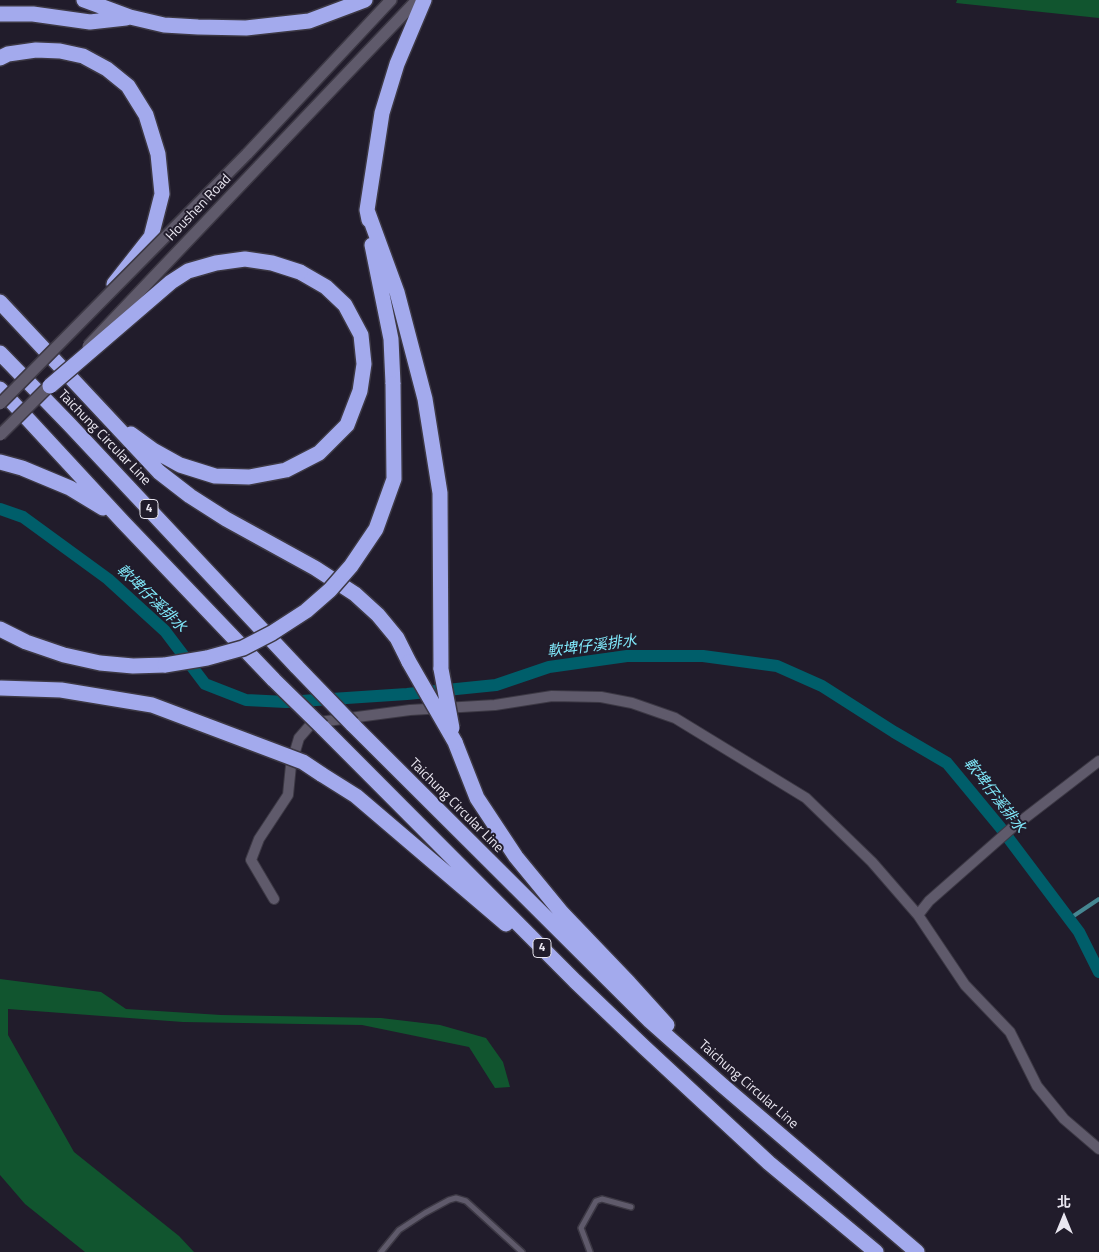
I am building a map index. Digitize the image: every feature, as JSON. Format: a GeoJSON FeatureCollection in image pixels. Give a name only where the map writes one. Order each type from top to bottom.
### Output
{"type":"FeatureCollection","features":[{"type":"Feature","properties":{"kind":"highway"},"geometry":{"type":"LineString","coordinates":[[84,0],[130,17],[198,28],[246,28],[309,21],[365,0]]}},
{"type":"Feature","properties":{"kind":"highway"},"geometry":{"type":"LineString","coordinates":[[0,628],[26,642],[64,655],[100,663],[133,666],[165,665],[207,658],[243,648],[272,633],[306,611],[330,590],[351,566],[376,529],[394,479],[393,384],[391,339],[374,258],[367,210],[382,113],[397,64],[424,0]]}},
{"type":"Feature","properties":{"kind":"highway"},"geometry":{"type":"LineString","coordinates":[[0,14],[33,14],[90,22],[130,17]]}},
{"type":"Feature","properties":{"kind":"highway"},"geometry":{"type":"LineString","coordinates":[[0,58],[8,54],[36,50],[60,51],[83,56],[106,69],[128,86],[146,115],[158,154],[162,194],[151,237],[95,307]]}},
{"type":"Feature","properties":{"kind":"highway"},"geometry":{"type":"LineString","coordinates":[[367,210],[397,292],[425,399],[440,493],[442,669],[449,718],[455,742],[477,798],[516,857],[562,913],[722,1085]]}},
{"type":"Feature","properties":{"kind":"highway"},"geometry":{"type":"LineString","coordinates":[[50,386],[171,282],[188,272],[216,263],[244,259],[272,263],[300,272],[326,287],[345,305],[361,335],[364,364],[360,391],[347,424],[319,453],[286,470],[249,477],[215,476],[180,465],[153,450],[105,414]]}},
{"type":"Feature","properties":{"kind":"highway"},"geometry":{"type":"LineString","coordinates":[[0,302],[159,472],[190,496],[262,540],[315,568],[355,594],[378,615],[397,638],[455,742]]}},
{"type":"Feature","properties":{"kind":"highway","name":"Taichung Circular Line"},"geometry":{"type":"LineString","coordinates":[[0,353],[352,724],[650,1021],[917,1252]]}},
{"type":"Feature","properties":{"kind":"highway","name":"4"},"geometry":{"type":"LineString","coordinates":[[0,389],[122,522],[274,680],[575,981],[769,1164],[876,1252]]}},
{"type":"Feature","properties":{"kind":"highway"},"geometry":{"type":"LineString","coordinates":[[0,462],[22,468],[70,488],[122,522]]}},
{"type":"Feature","properties":{"kind":"highway"},"geometry":{"type":"LineString","coordinates":[[0,688],[61,690],[152,705],[303,762],[356,796],[575,981]]}},
{"type":"Feature","properties":{"kind":"street","name":"Houshen Road"},"geometry":{"type":"LineString","coordinates":[[0,404],[246,154],[391,0]]}},
{"type":"Feature","properties":{"kind":"street","name":"Houshen Road"},"geometry":{"type":"LineString","coordinates":[[0,435],[50,386],[417,0]]}},
{"type":"Feature","properties":{"kind":"street"},"geometry":{"type":"LineString","coordinates":[[274,899],[251,860],[259,839],[288,795],[291,765],[299,738],[312,724],[410,710],[495,705],[552,696],[609,699],[632,703],[675,718],[806,798],[872,862],[918,915],[965,985],[1010,1032],[1038,1086],[1064,1119],[1099,1149]]}},
{"type":"Feature","properties":{"kind":"street"},"geometry":{"type":"LineString","coordinates":[[918,915],[930,901],[986,850],[1099,761]]}},
{"type":"Feature","properties":{"kind":"lane"},"geometry":{"type":"LineString","coordinates":[[381,1252],[399,1230],[425,1213],[456,1198],[466,1201],[522,1252]]}},
{"type":"Feature","properties":{"kind":"lane"},"geometry":{"type":"LineString","coordinates":[[590,1252],[581,1228],[596,1201],[602,1199],[631,1207]]}},
{"type":"Feature","properties":{"kind":"green space"},"geometry":{"type":"Polygon","coordinates":[[[957,0],[1099,0],[1099,18],[956,3],[957,0]]]}},
{"type":"Feature","properties":{"kind":"green space"},"geometry":{"type":"Polygon","coordinates":[[[0,979],[101,992],[126,1009],[221,1015],[381,1018],[440,1025],[486,1038],[503,1062],[510,1087],[495,1088],[469,1047],[362,1025],[183,1022],[8,1009],[8,1035],[74,1152],[179,1236],[194,1252],[85,1252],[25,1204],[0,1175],[0,979]]]}},
{"type":"Feature","properties":{"kind":"waterway","name":"軟埤仔溪排水"},"geometry":{"type":"LineString","coordinates":[[0,509],[23,517],[108,579],[165,631],[205,684],[246,700],[286,702],[407,694],[496,685],[549,667],[627,656],[703,656],[777,666],[822,686],[947,763],[1000,827],[1079,932],[1099,972]]}},
{"type":"Feature","properties":{"kind":"waterway"},"geometry":{"type":"LineString","coordinates":[[1069,919],[1099,899]]}}]}
